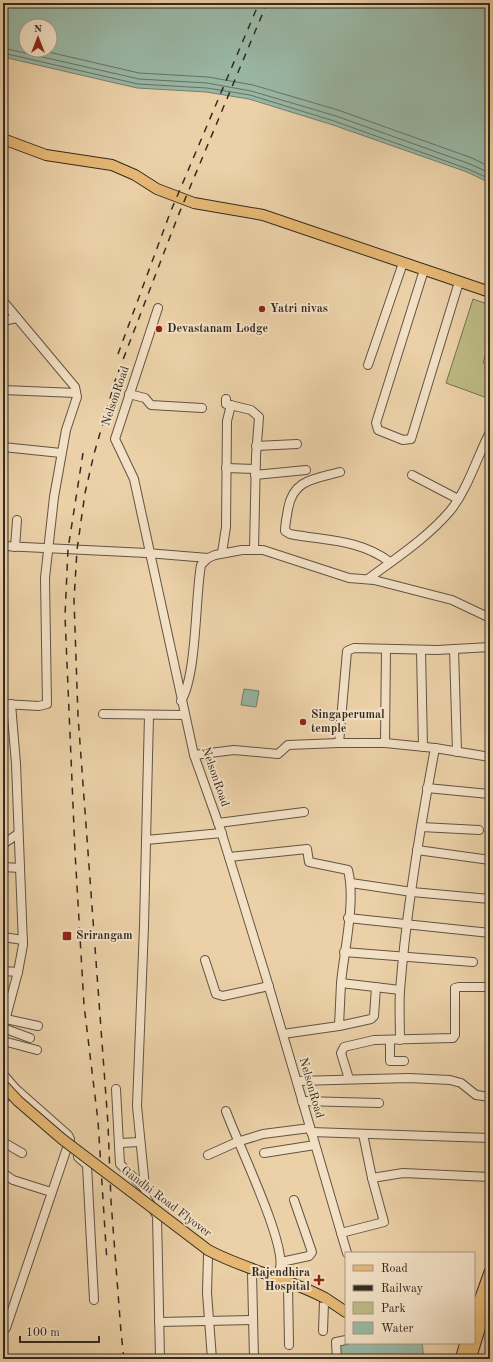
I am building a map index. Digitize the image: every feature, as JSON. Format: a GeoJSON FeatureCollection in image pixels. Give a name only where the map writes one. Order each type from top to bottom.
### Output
{"type":"FeatureCollection","features":[{"type":"Feature","properties":{"kind":"highway"},"geometry":{"type":"LineString","coordinates":[[475,1314],[490,1272]]}},
{"type":"Feature","properties":{"kind":"highway"},"geometry":{"type":"LineString","coordinates":[[475,1336],[490,1294]]}},
{"type":"Feature","properties":{"kind":"highway"},"geometry":{"type":"LineString","coordinates":[[461,1359],[466,1344]]}},
{"type":"Feature","properties":{"kind":"highway"},"geometry":{"type":"LineString","coordinates":[[470,1359],[473,1344]]}},
{"type":"Feature","properties":{"kind":"main road"},"geometry":{"type":"LineString","coordinates":[[3,139],[46,155],[112,164],[157,189],[194,203],[263,215],[490,292]]}},
{"type":"Feature","properties":{"kind":"main road","name":"Gandhi Road Flyover"},"geometry":{"type":"LineString","coordinates":[[3,1085],[18,1101],[62,1139],[208,1250],[234,1262],[298,1284],[345,1311]]}},
{"type":"Feature","properties":{"kind":"street"},"geometry":{"type":"LineString","coordinates":[[368,365],[403,263]]}},
{"type":"Feature","properties":{"kind":"street"},"geometry":{"type":"LineString","coordinates":[[424,270],[376,423],[378,430],[403,440],[410,439],[459,282]]}},
{"type":"Feature","properties":{"kind":"street"},"geometry":{"type":"LineString","coordinates":[[3,301],[75,387],[76,393],[61,452],[45,578],[47,704],[39,706],[7,704],[18,834],[23,940],[18,972],[3,1028],[30,1038]]}},
{"type":"Feature","properties":{"kind":"street","name":"NelsonRoad"},"geometry":{"type":"LineString","coordinates":[[158,308],[115,439],[134,479],[194,755],[222,833],[269,986],[347,1252]]}},
{"type":"Feature","properties":{"kind":"street"},"geometry":{"type":"LineString","coordinates":[[3,321],[17,318]]}},
{"type":"Feature","properties":{"kind":"street"},"geometry":{"type":"LineString","coordinates":[[3,390],[76,393]]}},
{"type":"Feature","properties":{"kind":"street"},"geometry":{"type":"LineString","coordinates":[[129,394],[145,398],[151,405],[202,408]]}},
{"type":"Feature","properties":{"kind":"street"},"geometry":{"type":"LineString","coordinates":[[222,553],[226,527],[228,402],[251,410],[259,417],[255,472],[254,550]]}},
{"type":"Feature","properties":{"kind":"street"},"geometry":{"type":"LineString","coordinates":[[368,579],[436,526],[458,499],[490,432]]}},
{"type":"Feature","properties":{"kind":"street"},"geometry":{"type":"LineString","coordinates":[[256,446],[297,444]]}},
{"type":"Feature","properties":{"kind":"street"},"geometry":{"type":"LineString","coordinates":[[3,447],[61,452]]}},
{"type":"Feature","properties":{"kind":"street"},"geometry":{"type":"LineString","coordinates":[[226,468],[255,472],[306,470]]}},
{"type":"Feature","properties":{"kind":"street"},"geometry":{"type":"LineString","coordinates":[[340,472],[306,482],[293,492],[289,501],[285,531],[290,534],[329,539],[371,549],[390,562]]}},
{"type":"Feature","properties":{"kind":"street"},"geometry":{"type":"LineString","coordinates":[[412,475],[458,499]]}},
{"type":"Feature","properties":{"kind":"street"},"geometry":{"type":"LineString","coordinates":[[15,547],[17,520]]}},
{"type":"Feature","properties":{"kind":"street"},"geometry":{"type":"LineString","coordinates":[[3,546],[150,553],[208,558],[222,553],[254,550],[268,551],[349,578],[368,579],[456,602],[490,618]]}},
{"type":"Feature","properties":{"kind":"street"},"geometry":{"type":"LineString","coordinates":[[181,700],[184,696],[192,665],[201,565],[208,558]]}},
{"type":"Feature","properties":{"kind":"street"},"geometry":{"type":"LineString","coordinates":[[339,743],[347,650],[354,648],[421,650],[490,647]]}},
{"type":"Feature","properties":{"kind":"street"},"geometry":{"type":"LineString","coordinates":[[385,743],[386,649]]}},
{"type":"Feature","properties":{"kind":"street"},"geometry":{"type":"LineString","coordinates":[[454,649],[457,752]]}},
{"type":"Feature","properties":{"kind":"street"},"geometry":{"type":"LineString","coordinates":[[421,650],[423,747]]}},
{"type":"Feature","properties":{"kind":"street"},"geometry":{"type":"LineString","coordinates":[[103,714],[185,715]]}},
{"type":"Feature","properties":{"kind":"street"},"geometry":{"type":"LineString","coordinates":[[149,715],[137,1100],[146,1199],[157,1216],[160,1359]]}},
{"type":"Feature","properties":{"kind":"street"},"geometry":{"type":"LineString","coordinates":[[194,755],[234,750],[278,754],[288,745],[385,743],[435,748],[490,757]]}},
{"type":"Feature","properties":{"kind":"street"},"geometry":{"type":"LineString","coordinates":[[400,1040],[400,990],[407,924],[417,850],[435,748]]}},
{"type":"Feature","properties":{"kind":"street"},"geometry":{"type":"LineString","coordinates":[[427,788],[489,794]]}},
{"type":"Feature","properties":{"kind":"street"},"geometry":{"type":"LineString","coordinates":[[218,823],[304,812]]}},
{"type":"Feature","properties":{"kind":"street"},"geometry":{"type":"LineString","coordinates":[[421,827],[479,830]]}},
{"type":"Feature","properties":{"kind":"street"},"geometry":{"type":"LineString","coordinates":[[146,840],[222,833]]}},
{"type":"Feature","properties":{"kind":"street"},"geometry":{"type":"LineString","coordinates":[[3,844],[18,834]]}},
{"type":"Feature","properties":{"kind":"street"},"geometry":{"type":"LineString","coordinates":[[229,857],[306,849],[308,862],[346,869],[348,872],[350,883],[348,918],[339,1026]]}},
{"type":"Feature","properties":{"kind":"street"},"geometry":{"type":"LineString","coordinates":[[417,850],[490,860]]}},
{"type":"Feature","properties":{"kind":"street"},"geometry":{"type":"LineString","coordinates":[[3,867],[20,868]]}},
{"type":"Feature","properties":{"kind":"street"},"geometry":{"type":"LineString","coordinates":[[350,883],[412,892],[490,899]]}},
{"type":"Feature","properties":{"kind":"street"},"geometry":{"type":"LineString","coordinates":[[348,918],[490,933]]}},
{"type":"Feature","properties":{"kind":"street"},"geometry":{"type":"LineString","coordinates":[[3,938],[23,940]]}},
{"type":"Feature","properties":{"kind":"street"},"geometry":{"type":"LineString","coordinates":[[344,952],[473,962]]}},
{"type":"Feature","properties":{"kind":"street"},"geometry":{"type":"LineString","coordinates":[[205,960],[216,994],[218,995],[223,996],[269,986]]}},
{"type":"Feature","properties":{"kind":"street"},"geometry":{"type":"LineString","coordinates":[[3,971],[18,972]]}},
{"type":"Feature","properties":{"kind":"street"},"geometry":{"type":"LineString","coordinates":[[342,983],[400,990]]}},
{"type":"Feature","properties":{"kind":"street"},"geometry":{"type":"LineString","coordinates":[[283,1034],[339,1026],[373,1018],[376,987]]}},
{"type":"Feature","properties":{"kind":"street"},"geometry":{"type":"LineString","coordinates":[[349,1079],[341,1053],[342,1049],[359,1042],[453,1038],[455,1035],[455,988],[490,988]]}},
{"type":"Feature","properties":{"kind":"street"},"geometry":{"type":"LineString","coordinates":[[6,1018],[38,1026]]}},
{"type":"Feature","properties":{"kind":"street"},"geometry":{"type":"LineString","coordinates":[[390,1040],[390,1061],[404,1061]]}},
{"type":"Feature","properties":{"kind":"street"},"geometry":{"type":"LineString","coordinates":[[3,1041],[37,1050]]}},
{"type":"Feature","properties":{"kind":"street"},"geometry":{"type":"LineString","coordinates":[[3,1074],[16,1089],[68,1135],[70,1139],[6,1328]]}},
{"type":"Feature","properties":{"kind":"street"},"geometry":{"type":"LineString","coordinates":[[297,1081],[409,1078],[450,1080],[461,1083],[476,1095],[490,1097]]}},
{"type":"Feature","properties":{"kind":"street"},"geometry":{"type":"LineString","coordinates":[[116,1089],[121,1165],[145,1189]]}},
{"type":"Feature","properties":{"kind":"street"},"geometry":{"type":"LineString","coordinates":[[4,1096],[87,1165],[94,1300]]}},
{"type":"Feature","properties":{"kind":"street"},"geometry":{"type":"LineString","coordinates":[[302,1101],[379,1103]]}},
{"type":"Feature","properties":{"kind":"street"},"geometry":{"type":"LineString","coordinates":[[226,1111],[237,1142],[266,1209],[277,1242],[280,1265],[309,1256],[312,1252],[294,1200]]}},
{"type":"Feature","properties":{"kind":"street"},"geometry":{"type":"LineString","coordinates":[[208,1155],[237,1142],[262,1134],[310,1130],[363,1134],[490,1138]]}},
{"type":"Feature","properties":{"kind":"street"},"geometry":{"type":"LineString","coordinates":[[342,1233],[384,1222],[372,1178],[363,1134]]}},
{"type":"Feature","properties":{"kind":"street"},"geometry":{"type":"LineString","coordinates":[[3,1142],[22,1153]]}},
{"type":"Feature","properties":{"kind":"street"},"geometry":{"type":"LineString","coordinates":[[120,1143],[140,1142]]}},
{"type":"Feature","properties":{"kind":"street"},"geometry":{"type":"LineString","coordinates":[[264,1153],[315,1145]]}},
{"type":"Feature","properties":{"kind":"street"},"geometry":{"type":"LineString","coordinates":[[3,1173],[13,1180],[51,1192]]}},
{"type":"Feature","properties":{"kind":"street"},"geometry":{"type":"LineString","coordinates":[[372,1178],[403,1173],[490,1177]]}},
{"type":"Feature","properties":{"kind":"street"},"geometry":{"type":"LineString","coordinates":[[208,1255],[206,1293],[212,1359]]}},
{"type":"Feature","properties":{"kind":"street"},"geometry":{"type":"LineString","coordinates":[[252,1273],[254,1359]]}},
{"type":"Feature","properties":{"kind":"street"},"geometry":{"type":"LineString","coordinates":[[288,1285],[289,1345]]}},
{"type":"Feature","properties":{"kind":"street"},"geometry":{"type":"LineString","coordinates":[[324,1331],[328,1301]]}},
{"type":"Feature","properties":{"kind":"street"},"geometry":{"type":"LineString","coordinates":[[159,1322],[252,1320]]}},
{"type":"Feature","properties":{"kind":"street"},"geometry":{"type":"LineString","coordinates":[[337,1359],[336,1342],[345,1340]]}},
{"type":"Feature","properties":{"kind":"green space"},"geometry":{"type":"Polygon","coordinates":[[[473,299],[490,305],[490,340],[483,363],[490,365],[490,399],[446,383],[473,299]]]}},
{"type":"Feature","properties":{"kind":"water"},"geometry":{"type":"Polygon","coordinates":[[[3,3],[490,3],[490,183],[467,172],[333,125],[249,99],[206,92],[137,88],[3,57],[3,3]]]}},
{"type":"Feature","properties":{"kind":"water"},"geometry":{"type":"Polygon","coordinates":[[[244,689],[259,691],[256,707],[241,705],[244,689]]]}},
{"type":"Feature","properties":{"kind":"water"},"geometry":{"type":"Polygon","coordinates":[[[338,1343],[422,1344],[424,1359],[340,1359],[338,1343]]]}},
{"type":"Feature","properties":{"kind":"railway"},"geometry":{"type":"LineString","coordinates":[[118,354],[170,213],[259,3]]}},
{"type":"Feature","properties":{"kind":"railway"},"geometry":{"type":"LineString","coordinates":[[124,1359],[111,1201],[108,1124],[78,716],[74,600],[77,550],[85,493],[94,454],[116,378],[178,216],[267,3]]}},
{"type":"Feature","properties":{"kind":"railway"},"geometry":{"type":"LineString","coordinates":[[83,453],[68,549],[65,616],[75,852],[84,1005],[98,1121],[107,1262]]}},
{"type":"Feature","properties":{"kind":"place","name":"Yatri nivas"},"geometry":{"type":"Point","coordinates":[262,309]}},
{"type":"Feature","properties":{"kind":"place","name":"Devastanam Lodge"},"geometry":{"type":"Point","coordinates":[159,329]}},
{"type":"Feature","properties":{"kind":"place","name":"Singaperumal temple"},"geometry":{"type":"Point","coordinates":[303,722]}},
{"type":"Feature","properties":{"kind":"place","name":"Srirangam"},"geometry":{"type":"Point","coordinates":[67,936]}},
{"type":"Feature","properties":{"kind":"place","name":"Rajendhira Hospital"},"geometry":{"type":"Point","coordinates":[319,1280]}}]}
